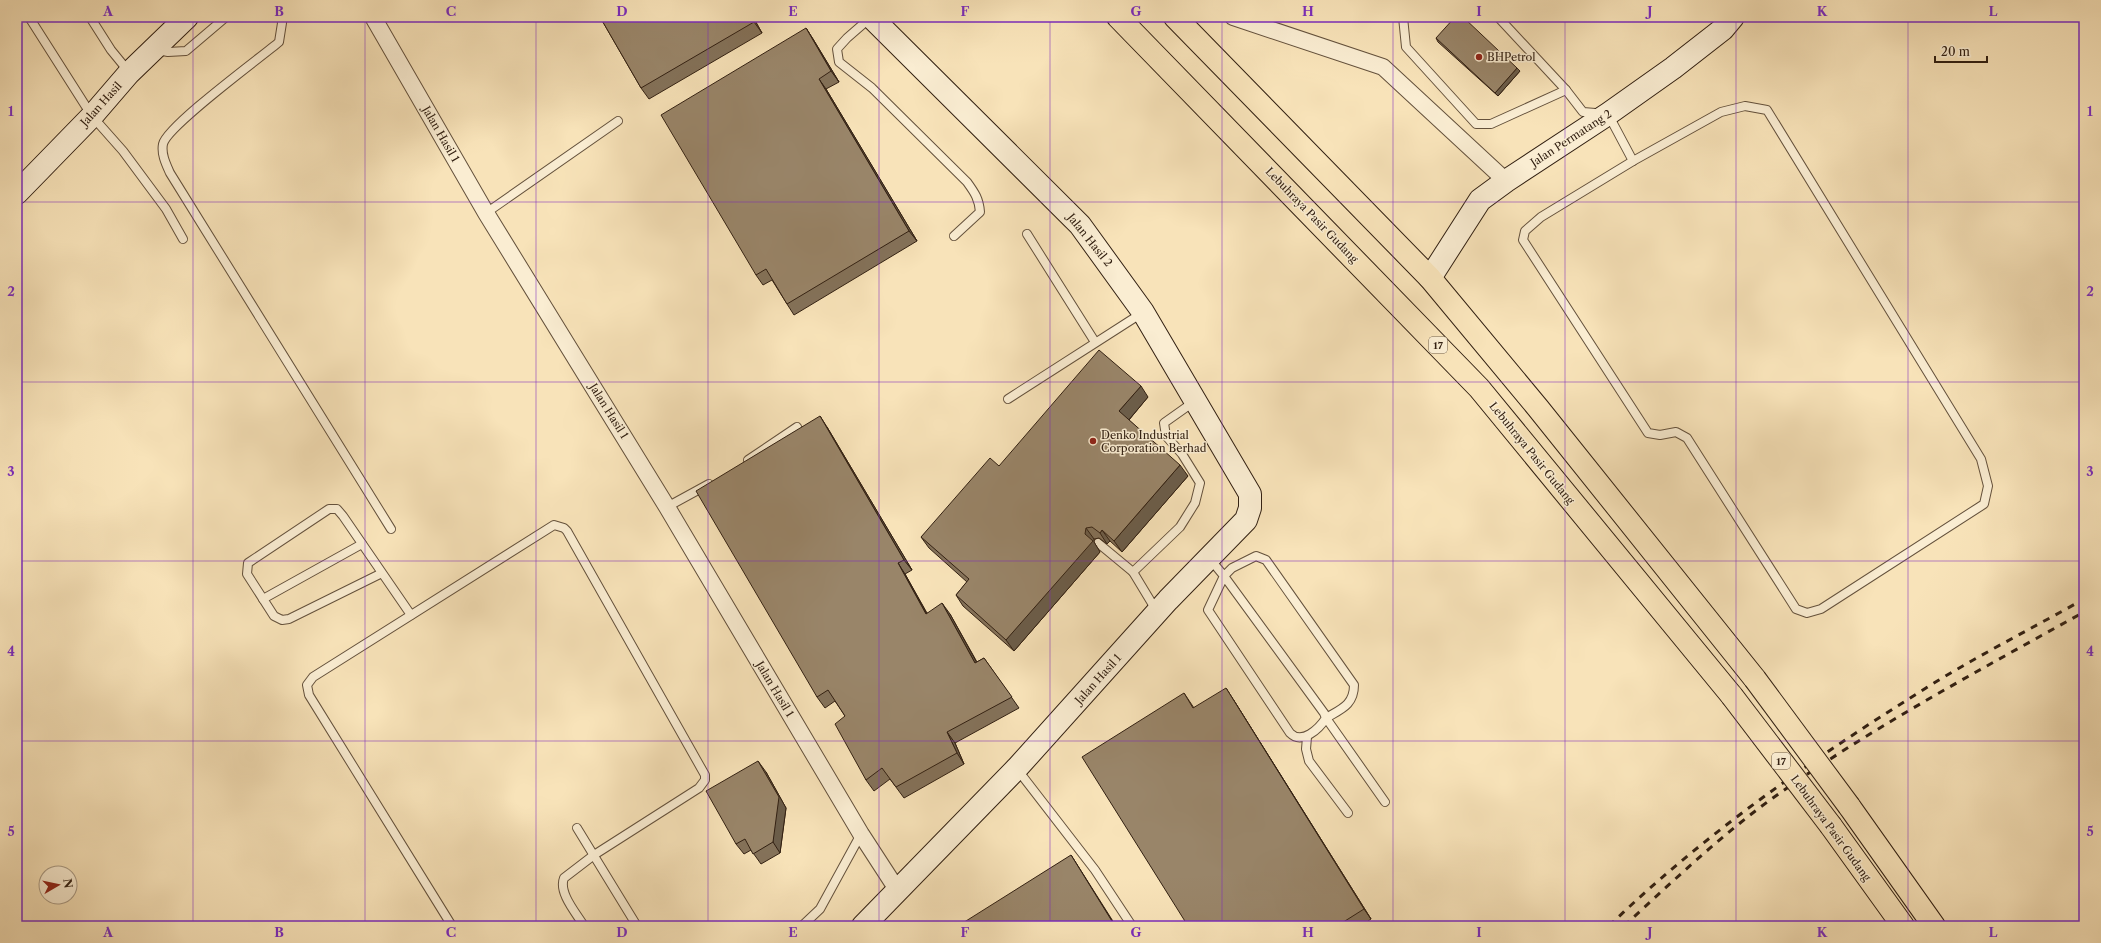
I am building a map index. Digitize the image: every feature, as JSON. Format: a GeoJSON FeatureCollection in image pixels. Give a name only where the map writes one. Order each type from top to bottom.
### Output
{"type":"FeatureCollection","features":[{"type":"Feature","properties":{"kind":"highway","name":"Lebuhraya Pasir Gudang"},"geometry":{"type":"LineString","coordinates":[[1118,17],[1479,388],[1732,696],[1831,826],[1903,926]]}},
{"type":"Feature","properties":{"kind":"highway","name":"17"},"geometry":{"type":"LineString","coordinates":[[1176,17],[1430,278],[1538,408],[1755,679],[1849,806],[1933,925]]}},
{"type":"Feature","properties":{"kind":"street","name":"Jalan Hasil"},"geometry":{"type":"LineString","coordinates":[[17,193],[92,116],[129,73],[187,17]]}},
{"type":"Feature","properties":{"kind":"street","name":"Jalan Hasil 1"},"geometry":{"type":"LineString","coordinates":[[373,17],[486,213],[667,507],[861,834],[898,892],[1017,768],[1158,613],[1246,520],[1250,508],[1250,494],[1244,484]]}},
{"type":"Feature","properties":{"kind":"street","name":"Jalan Hasil 2"},"geometry":{"type":"LineString","coordinates":[[871,17],[1080,225],[1143,312],[1244,484]]}},
{"type":"Feature","properties":{"kind":"street"},"geometry":{"type":"LineString","coordinates":[[1233,17],[1383,67],[1506,180]]}},
{"type":"Feature","properties":{"kind":"street","name":"Jalan Permatang 2"},"geometry":{"type":"LineString","coordinates":[[1430,278],[1480,200],[1506,180],[1608,114],[1673,68],[1723,29],[1734,17]]}},
{"type":"Feature","properties":{"kind":"street"},"geometry":{"type":"LineString","coordinates":[[863,926],[898,892]]}},
{"type":"Feature","properties":{"kind":"lane"},"geometry":{"type":"LineString","coordinates":[[29,17],[92,116],[122,151],[166,209],[182,239]]}},
{"type":"Feature","properties":{"kind":"lane"},"geometry":{"type":"LineString","coordinates":[[90,17],[111,50],[129,73]]}},
{"type":"Feature","properties":{"kind":"lane"},"geometry":{"type":"LineString","coordinates":[[155,49],[168,52],[186,51],[226,17]]}},
{"type":"Feature","properties":{"kind":"lane"},"geometry":{"type":"LineString","coordinates":[[281,17],[282,23],[279,42],[183,119],[168,135],[163,144],[163,156],[170,173],[391,529]]}},
{"type":"Feature","properties":{"kind":"lane"},"geometry":{"type":"LineString","coordinates":[[871,17],[837,49],[839,62],[872,88],[967,182],[979,200],[980,212],[954,236]]}},
{"type":"Feature","properties":{"kind":"lane"},"geometry":{"type":"LineString","coordinates":[[1403,17],[1406,47],[1476,124],[1491,124],[1566,90]]}},
{"type":"Feature","properties":{"kind":"lane"},"geometry":{"type":"LineString","coordinates":[[1498,17],[1566,90],[1583,112],[1608,114],[1633,161]]}},
{"type":"Feature","properties":{"kind":"lane"},"geometry":{"type":"LineString","coordinates":[[1745,106],[1767,110],[1981,459],[1988,486],[1984,504],[1821,608],[1807,613],[1796,609],[1687,438],[1676,432],[1660,435],[1648,433],[1523,240],[1525,231],[1541,217],[1633,161],[1721,112],[1745,106]]}},
{"type":"Feature","properties":{"kind":"lane"},"geometry":{"type":"LineString","coordinates":[[486,213],[618,121]]}},
{"type":"Feature","properties":{"kind":"lane"},"geometry":{"type":"LineString","coordinates":[[1027,234],[1095,342]]}},
{"type":"Feature","properties":{"kind":"lane"},"geometry":{"type":"LineString","coordinates":[[1008,399],[1143,312]]}},
{"type":"Feature","properties":{"kind":"lane"},"geometry":{"type":"LineString","coordinates":[[1133,572],[1180,527],[1195,503],[1200,482],[1182,454],[1166,436],[1164,423],[1196,400]]}},
{"type":"Feature","properties":{"kind":"lane"},"geometry":{"type":"LineString","coordinates":[[740,465],[797,427]]}},
{"type":"Feature","properties":{"kind":"lane"},"geometry":{"type":"LineString","coordinates":[[667,507],[714,481]]}},
{"type":"Feature","properties":{"kind":"lane"},"geometry":{"type":"LineString","coordinates":[[382,573],[289,619],[282,620],[274,616],[247,574],[248,563],[329,509],[337,509],[362,544],[411,615]]}},
{"type":"Feature","properties":{"kind":"lane"},"geometry":{"type":"LineString","coordinates":[[452,926],[307,690],[307,685],[313,677],[549,527],[560,525],[567,531],[705,775],[705,780],[699,788],[594,856],[568,875],[562,882],[564,892],[584,926]]}},
{"type":"Feature","properties":{"kind":"lane"},"geometry":{"type":"LineString","coordinates":[[1098,543],[1133,572],[1158,613]]}},
{"type":"Feature","properties":{"kind":"lane"},"geometry":{"type":"LineString","coordinates":[[263,599],[362,544]]}},
{"type":"Feature","properties":{"kind":"lane"},"geometry":{"type":"LineString","coordinates":[[1307,737],[1298,737],[1290,733],[1209,614],[1208,606],[1224,576],[1232,568],[1256,556],[1266,560],[1354,686],[1353,697],[1350,704],[1326,718],[1307,737],[1306,749],[1309,761],[1348,813]]}},
{"type":"Feature","properties":{"kind":"lane"},"geometry":{"type":"LineString","coordinates":[[1209,558],[1224,576],[1385,802]]}},
{"type":"Feature","properties":{"kind":"lane"},"geometry":{"type":"LineString","coordinates":[[1017,768],[1094,870],[1132,926]]}},
{"type":"Feature","properties":{"kind":"lane"},"geometry":{"type":"LineString","coordinates":[[577,828],[636,926]]}},
{"type":"Feature","properties":{"kind":"lane"},"geometry":{"type":"LineString","coordinates":[[802,926],[820,909],[861,834]]}},
{"type":"Feature","properties":{"kind":"building"},"geometry":{"type":"Polygon","coordinates":[[[600,17],[751,17],[754,22],[641,88],[600,17]]]}},
{"type":"Feature","properties":{"kind":"building","name":"BHPetrol"},"geometry":{"type":"Polygon","coordinates":[[[1455,17],[1463,17],[1517,68],[1495,93],[1436,38],[1455,17]]]}},
{"type":"Feature","properties":{"kind":"building"},"geometry":{"type":"Polygon","coordinates":[[[806,28],[831,71],[819,79],[909,231],[787,304],[766,269],[756,275],[661,115],[806,28]]]}},
{"type":"Feature","properties":{"kind":"building"},"geometry":{"type":"Polygon","coordinates":[[[1099,350],[1141,386],[1119,411],[1180,465],[1114,541],[1102,530],[1100,533],[1092,527],[1086,528],[1085,534],[1093,541],[1006,640],[956,595],[969,579],[921,537],[990,458],[999,466],[1099,350]]]}},
{"type":"Feature","properties":{"kind":"building"},"geometry":{"type":"Polygon","coordinates":[[[820,416],[904,560],[898,563],[926,614],[942,603],[975,663],[984,658],[1012,697],[947,732],[957,753],[896,787],[882,768],[866,780],[835,724],[845,716],[828,690],[817,697],[696,491],[820,416]]]}},
{"type":"Feature","properties":{"kind":"building"},"geometry":{"type":"Polygon","coordinates":[[[1226,688],[1364,909],[1337,926],[1188,926],[1082,757],[1184,693],[1193,708],[1226,688]]]}},
{"type":"Feature","properties":{"kind":"building"},"geometry":{"type":"Polygon","coordinates":[[[758,761],[779,797],[773,842],[753,854],[745,839],[736,844],[706,791],[758,761]]]}},
{"type":"Feature","properties":{"kind":"building"},"geometry":{"type":"Polygon","coordinates":[[[1071,855],[1115,926],[958,926],[1071,855]]]}},
{"type":"Feature","properties":{"kind":"railway"},"geometry":{"type":"LineString","coordinates":[[1609,926],[1645,892],[1683,860],[1761,799],[1802,770],[1945,676],[2084,599]]}},
{"type":"Feature","properties":{"kind":"railway"},"geometry":{"type":"LineString","coordinates":[[1624,926],[1695,861],[1732,830],[1770,800],[1808,774],[1846,749],[1924,702],[2084,612]]}},
{"type":"Feature","properties":{"kind":"place","name":"BHPetrol"},"geometry":{"type":"Point","coordinates":[1479,57]}},
{"type":"Feature","properties":{"kind":"place","name":"Denko Industrial Corporation Berhad"},"geometry":{"type":"Point","coordinates":[1093,441]}}]}
